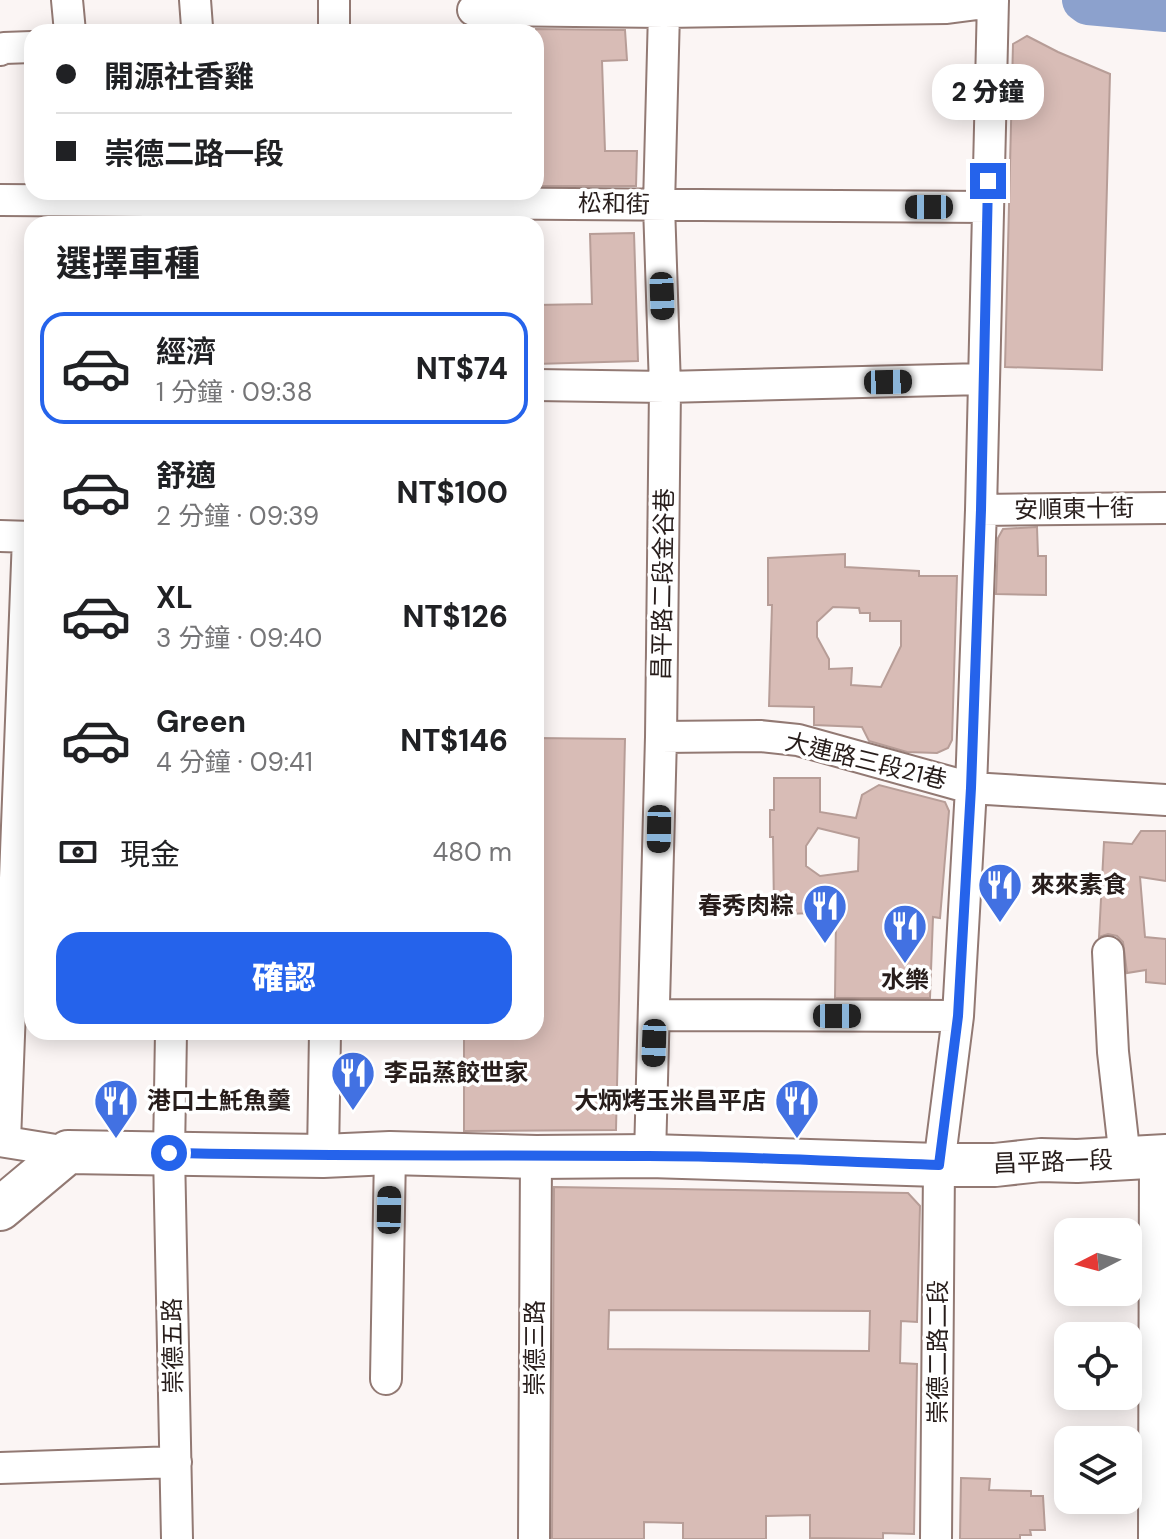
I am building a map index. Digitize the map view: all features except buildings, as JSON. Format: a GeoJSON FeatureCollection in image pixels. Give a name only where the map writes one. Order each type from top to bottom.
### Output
{"type":"FeatureCollection","features":[{"type":"Feature","properties":{"kind":"street"},"geometry":{"type":"LineString","coordinates":[[67,0],[69,24]]}},
{"type":"Feature","properties":{"kind":"street"},"geometry":{"type":"LineString","coordinates":[[334,0],[334,24]]}},
{"type":"Feature","properties":{"kind":"street"},"geometry":{"type":"LineString","coordinates":[[473,10],[664,12],[947,8],[993,1]]}},
{"type":"Feature","properties":{"kind":"street","name":"崇德二路二段"},"geometry":{"type":"LineString","coordinates":[[936,1539],[939,1165],[958,1016],[971,788],[993,1]]}},
{"type":"Feature","properties":{"kind":"street","name":"昌平路二段金谷巷"},"geometry":{"type":"LineString","coordinates":[[650,1156],[661,737],[665,387],[659,205],[664,12]]}},
{"type":"Feature","properties":{"kind":"street","name":"松和街"},"geometry":{"type":"LineString","coordinates":[[0,200],[336,206],[478,213],[659,205],[988,207]]}},
{"type":"Feature","properties":{"kind":"street"},"geometry":{"type":"LineString","coordinates":[[544,385],[665,387],[983,379]]}},
{"type":"Feature","properties":{"kind":"street","name":"安順東十街"},"geometry":{"type":"LineString","coordinates":[[981,510],[1166,508]]}},
{"type":"Feature","properties":{"kind":"street"},"geometry":{"type":"LineString","coordinates":[[20,537],[11,679],[2,1141],[68,1152]]}},
{"type":"Feature","properties":{"kind":"street","name":"大連路三段21巷"},"geometry":{"type":"LineString","coordinates":[[661,737],[760,736],[798,740],[971,788],[1166,800]]}},
{"type":"Feature","properties":{"kind":"street"},"geometry":{"type":"LineString","coordinates":[[1108,952],[1113,1052],[1149,1157],[1158,1534]]}},
{"type":"Feature","properties":{"kind":"street"},"geometry":{"type":"LineString","coordinates":[[655,1015],[958,1016]]}},
{"type":"Feature","properties":{"kind":"street","name":"崇德五路"},"geometry":{"type":"LineString","coordinates":[[171,1040],[169,1153],[177,1539]]}},
{"type":"Feature","properties":{"kind":"street"},"geometry":{"type":"LineString","coordinates":[[323,1156],[325,1040]]}},
{"type":"Feature","properties":{"kind":"street"},"geometry":{"type":"LineString","coordinates":[[0,1209],[68,1152]]}},
{"type":"Feature","properties":{"kind":"street","name":"昌平路一段"},"geometry":{"type":"LineString","coordinates":[[68,1152],[650,1156],[939,1165],[1149,1157]]}},
{"type":"Feature","properties":{"kind":"street"},"geometry":{"type":"LineString","coordinates":[[386,1379],[390,1153]]}},
{"type":"Feature","properties":{"kind":"street","name":"崇德三路"},"geometry":{"type":"LineString","coordinates":[[534,1539],[536,1157]]}},
{"type":"Feature","properties":{"kind":"street"},"geometry":{"type":"LineString","coordinates":[[0,1468],[176,1462]]}},
{"type":"Feature","properties":{"kind":"waterway"},"geometry":{"type":"LineString","coordinates":[[1084,0],[1088,3],[1166,10]]}},
{"type":"Feature","properties":{"kind":"place","name":"來來素食"},"geometry":{"type":"Point","coordinates":[1000,924]}},
{"type":"Feature","properties":{"kind":"place","name":"春秀肉粽"},"geometry":{"type":"Point","coordinates":[825,945]}},
{"type":"Feature","properties":{"kind":"place","name":"水樂"},"geometry":{"type":"Point","coordinates":[905,965]}},
{"type":"Feature","properties":{"kind":"place","name":"李品蒸餃世家"},"geometry":{"type":"Point","coordinates":[353,1112]}},
{"type":"Feature","properties":{"kind":"place","name":"港口土魠魚羹"},"geometry":{"type":"Point","coordinates":[116,1140]}},
{"type":"Feature","properties":{"kind":"place","name":"大炳烤玉米昌平店"},"geometry":{"type":"Point","coordinates":[797,1140]}},
{"type":"Feature","properties":{"kind":"route"},"geometry":{"type":"LineString","coordinates":[[169,1153],[650,1156],[939,1165],[958,1016],[971,788],[988,181]]}}]}
